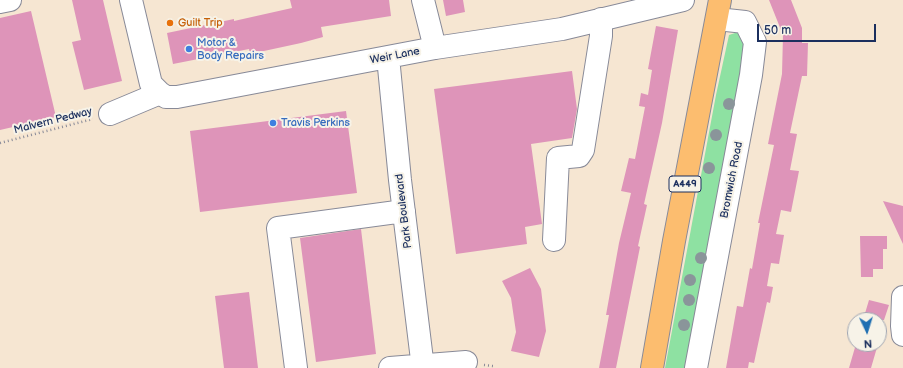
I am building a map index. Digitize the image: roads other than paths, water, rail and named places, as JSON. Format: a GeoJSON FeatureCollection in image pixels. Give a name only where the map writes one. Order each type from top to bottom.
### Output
{"type":"FeatureCollection","features":[{"type":"Feature","properties":{"kind":"main road","name":"Bromwich Road"},"geometry":{"type":"LineString","coordinates":[[652,368],[718,5]]}},
{"type":"Feature","properties":{"kind":"street"},"geometry":{"type":"LineString","coordinates":[[0,2],[10,0]]}},
{"type":"Feature","properties":{"kind":"street"},"geometry":{"type":"LineString","coordinates":[[110,114],[160,93],[151,84],[131,0]]}},
{"type":"Feature","properties":{"kind":"street"},"geometry":{"type":"LineString","coordinates":[[424,0],[435,48]]}},
{"type":"Feature","properties":{"kind":"street","name":"Weir Lane"},"geometry":{"type":"LineString","coordinates":[[160,93],[166,97],[177,97],[435,48],[562,29],[683,0]]}},
{"type":"Feature","properties":{"kind":"street","name":"Bromwich Road"},"geometry":{"type":"LineString","coordinates":[[696,368],[752,75],[755,42],[745,22],[718,5]]}},
{"type":"Feature","properties":{"kind":"street"},"geometry":{"type":"LineString","coordinates":[[554,240],[558,158],[579,156],[583,150],[601,36],[601,19]]}},
{"type":"Feature","properties":{"kind":"street","name":"Park Boulevard"},"geometry":{"type":"LineString","coordinates":[[388,57],[404,211],[423,367]]}},
{"type":"Feature","properties":{"kind":"street"},"geometry":{"type":"LineString","coordinates":[[296,368],[278,228],[404,211]]}},
{"type":"Feature","properties":{"kind":"street"},"geometry":{"type":"LineString","coordinates":[[903,297],[903,335]]}},
{"type":"Feature","properties":{"kind":"street"},"geometry":{"type":"LineString","coordinates":[[390,368],[423,367],[466,362]]}},
{"type":"Feature","properties":{"kind":"place","name":"Guilt Trip"},"geometry":{"type":"Point","coordinates":[170,23]}},
{"type":"Feature","properties":{"kind":"place","name":"Motor & Body Repairs"},"geometry":{"type":"Point","coordinates":[189,49]}},
{"type":"Feature","properties":{"kind":"place","name":"Travis Perkins"},"geometry":{"type":"Point","coordinates":[273,123]}}]}
